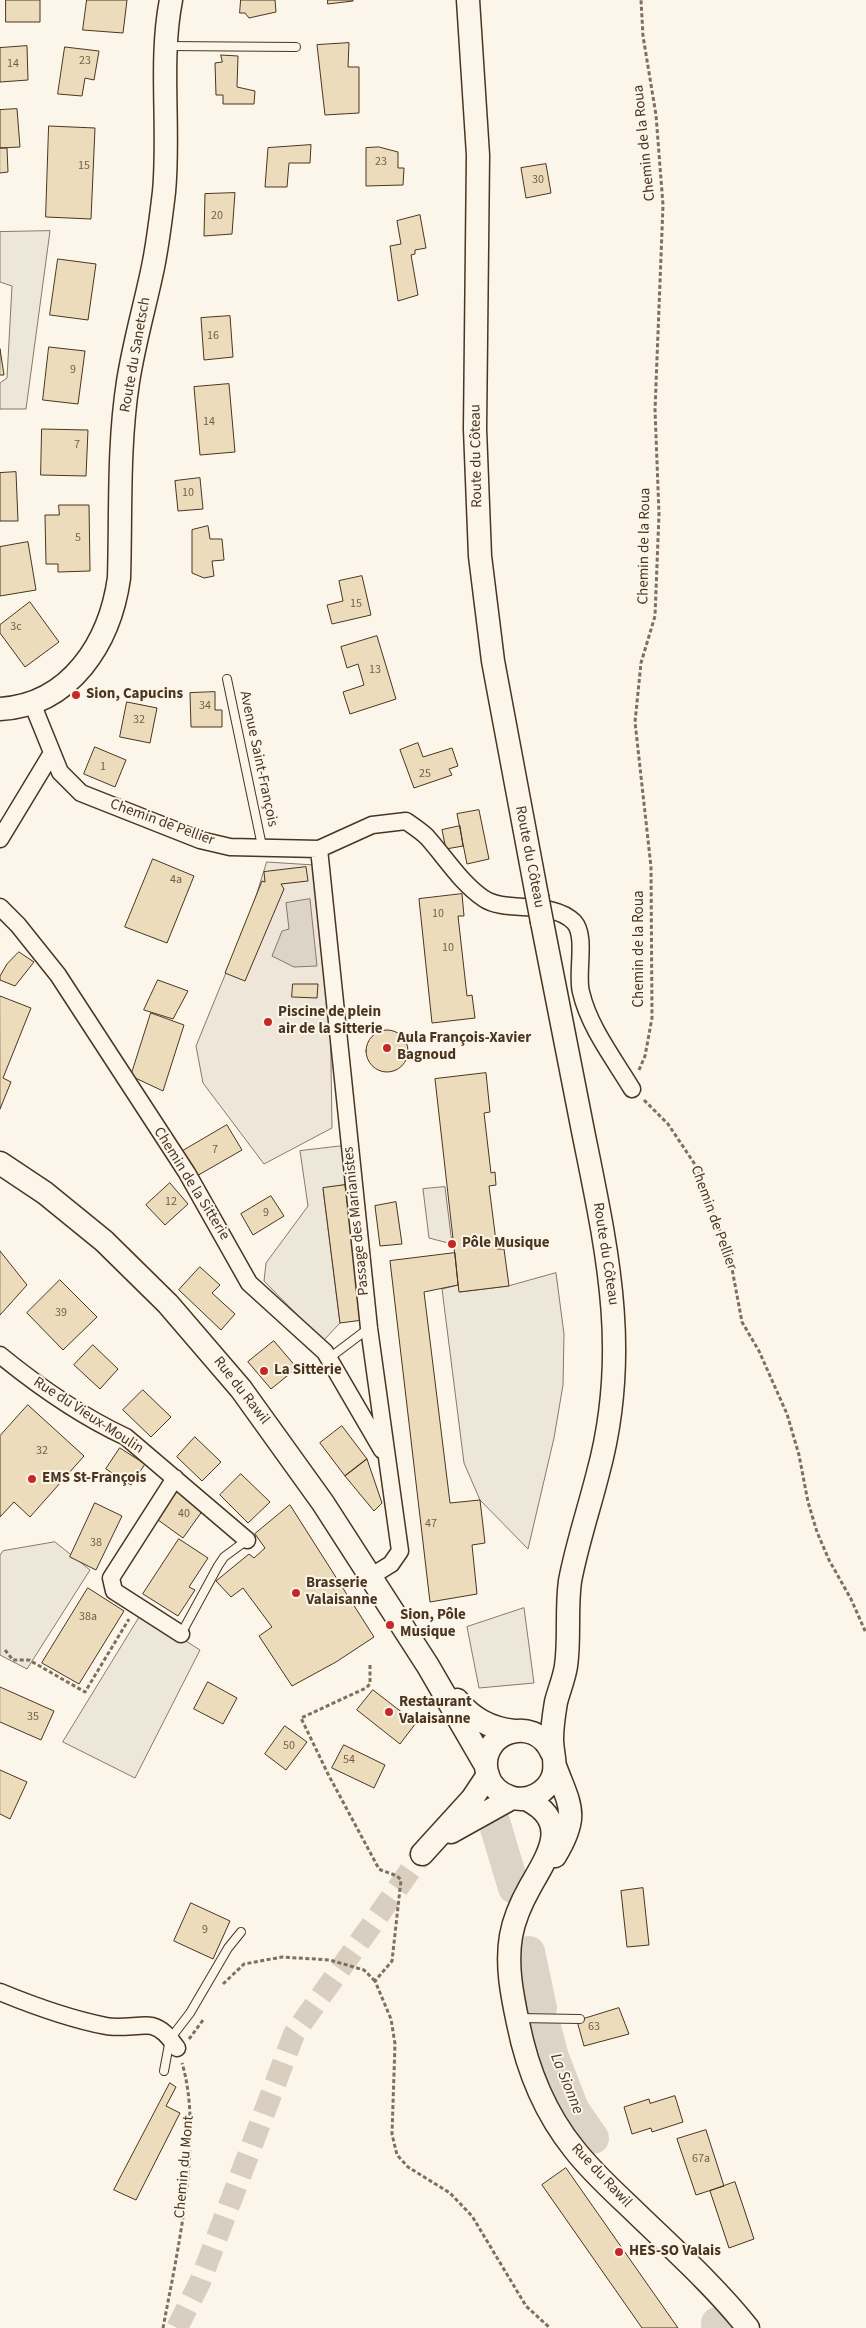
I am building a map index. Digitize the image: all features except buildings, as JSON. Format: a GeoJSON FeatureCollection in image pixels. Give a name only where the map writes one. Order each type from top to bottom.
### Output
{"type":"FeatureCollection","features":[{"type":"Feature","properties":{"kind":"street","name":"Route du Sanetsch"},"geometry":{"type":"LineString","coordinates":[[0,708],[32,703],[52,693],[70,679],[85,664],[97,647],[108,626],[116,602],[119,578],[123,434],[128,383],[135,340],[153,266],[164,192],[167,130],[166,46],[171,0]]}},
{"type":"Feature","properties":{"kind":"street","name":"Route du Côteau"},"geometry":{"type":"LineString","coordinates":[[468,0],[478,155],[475,429],[480,556],[494,670],[609,1263],[616,1338],[615,1370],[605,1449],[570,1581],[567,1607],[566,1667],[556,1703],[552,1738],[554,1759]]}},
{"type":"Feature","properties":{"kind":"street","name":"Chemin de Pellier"},"geometry":{"type":"LineString","coordinates":[[32,703],[60,772],[81,793],[200,840],[230,846],[319,849],[372,825],[406,820],[426,836],[452,867],[484,899],[547,910],[561,914],[574,922],[579,932],[580,991],[606,1048],[632,1089]]}},
{"type":"Feature","properties":{"kind":"street"},"geometry":{"type":"LineString","coordinates":[[0,839],[52,753]]}},
{"type":"Feature","properties":{"kind":"street","name":"Passage des Marianistes"},"geometry":{"type":"LineString","coordinates":[[319,849],[369,1328],[400,1550],[391,1564],[370,1577]]}},
{"type":"Feature","properties":{"kind":"street","name":"Chemin de la Sitterie"},"geometry":{"type":"LineString","coordinates":[[0,907],[18,925],[63,983],[187,1173],[249,1283],[325,1352],[386,1456]]}},
{"type":"Feature","properties":{"kind":"street","name":"Rue du Rawil"},"geometry":{"type":"LineString","coordinates":[[0,1163],[45,1193],[104,1241],[155,1291],[209,1350],[241,1389],[299,1468],[428,1666],[487,1771]]}},
{"type":"Feature","properties":{"kind":"street","name":"Rue du Vieux-Moulin"},"geometry":{"type":"LineString","coordinates":[[0,1355],[18,1370],[102,1426],[126,1437],[247,1540]]}},
{"type":"Feature","properties":{"kind":"street"},"geometry":{"type":"LineString","coordinates":[[175,1478],[111,1578],[114,1591],[181,1634]]}},
{"type":"Feature","properties":{"kind":"street","name":"Rue du Rawil"},"geometry":{"type":"LineString","coordinates":[[428,1666],[472,1715],[491,1727],[518,1731]]}},
{"type":"Feature","properties":{"kind":"street"},"geometry":{"type":"LineString","coordinates":[[518,1731],[540,1737],[554,1759],[552,1778],[547,1787],[540,1793],[519,1798],[427,1848],[472,1799],[487,1771],[488,1754],[494,1744],[502,1736],[518,1731],[542,1717],[556,1703]]}},
{"type":"Feature","properties":{"kind":"street","name":"Rue du Rawil"},"geometry":{"type":"LineString","coordinates":[[525,1897],[561,1846],[570,1822],[571,1807],[554,1759]]}},
{"type":"Feature","properties":{"kind":"street"},"geometry":{"type":"LineString","coordinates":[[487,1771],[497,1790],[519,1798]]}},
{"type":"Feature","properties":{"kind":"street","name":"Rue du Rawil"},"geometry":{"type":"LineString","coordinates":[[519,1798],[546,1812],[552,1824],[549,1853],[516,1918],[509,1950],[511,1986],[517,2018],[523,2046],[536,2083],[550,2113],[574,2150],[729,2305],[748,2328]]}},
{"type":"Feature","properties":{"kind":"street"},"geometry":{"type":"LineString","coordinates":[[0,1992],[22,2001],[107,2027],[131,2028],[150,2026],[164,2032],[175,2046]]}},
{"type":"Feature","properties":{"kind":"street","name":"Rue du Rawil"},"geometry":{"type":"LineString","coordinates":[[729,2305],[757,2328]]}},
{"type":"Feature","properties":{"kind":"lane"},"geometry":{"type":"LineString","coordinates":[[166,46],[296,47]]}},
{"type":"Feature","properties":{"kind":"lane","name":"Avenue Saint-François"},"geometry":{"type":"LineString","coordinates":[[227,678],[262,846]]}},
{"type":"Feature","properties":{"kind":"lane"},"geometry":{"type":"LineString","coordinates":[[328,1359],[369,1328]]}},
{"type":"Feature","properties":{"kind":"lane"},"geometry":{"type":"LineString","coordinates":[[181,1634],[224,1557],[247,1540]]}},
{"type":"Feature","properties":{"kind":"lane"},"geometry":{"type":"LineString","coordinates":[[164,2071],[190,2013],[228,1948],[241,1932]]}},
{"type":"Feature","properties":{"kind":"lane"},"geometry":{"type":"LineString","coordinates":[[517,2018],[580,2019]]}},
{"type":"Feature","properties":{"kind":"path","name":"Chemin de la Roua"},"geometry":{"type":"LineString","coordinates":[[632,1089],[645,1056],[652,1018],[651,867],[635,722],[641,663],[655,616],[659,514],[654,410],[663,204],[657,124],[643,36],[641,0]]}},
{"type":"Feature","properties":{"kind":"path","name":"Chemin de Pellier"},"geometry":{"type":"LineString","coordinates":[[632,1089],[668,1124],[696,1166],[730,1258],[742,1322],[759,1351],[787,1414],[799,1455],[808,1502],[817,1532],[828,1560],[851,1599],[866,1634]]}},
{"type":"Feature","properties":{"kind":"path"},"geometry":{"type":"LineString","coordinates":[[5,1650],[12,1660],[28,1660],[85,1692],[137,1606]]}},
{"type":"Feature","properties":{"kind":"path"},"geometry":{"type":"LineString","coordinates":[[370,1665],[370,1684],[366,1688],[301,1718],[328,1774],[379,1868],[385,1873],[397,1876],[401,1880],[392,1961],[375,1981]]}},
{"type":"Feature","properties":{"kind":"path"},"geometry":{"type":"LineString","coordinates":[[220,1991],[224,1983],[244,1964],[282,1957],[330,1960],[364,1970],[375,1981],[391,2019],[395,2044],[392,2134],[397,2155],[408,2167],[450,2192],[472,2216],[526,2306],[550,2328]]}},
{"type":"Feature","properties":{"kind":"path"},"geometry":{"type":"LineString","coordinates":[[175,2046],[196,2031],[205,2015]]}},
{"type":"Feature","properties":{"kind":"path","name":"Chemin du Mont"},"geometry":{"type":"LineString","coordinates":[[163,2328],[179,2242],[191,2114],[184,2068],[175,2046]]}},
{"type":"Feature","properties":{"kind":"shaded area"},"geometry":{"type":"Polygon","coordinates":[[[50,231],[26,409],[0,409],[0,383],[7,378],[12,286],[0,282],[0,232],[50,231]]]}},
{"type":"Feature","properties":{"kind":"shaded area","name":"Piscine de plein air de la Sitterie"},"geometry":{"type":"Polygon","coordinates":[[[267,862],[314,865],[330,998],[332,1128],[264,1164],[203,1083],[196,1046],[252,909],[267,862]]]}},
{"type":"Feature","properties":{"kind":"shaded area"},"geometry":{"type":"Polygon","coordinates":[[[310,899],[317,966],[294,967],[272,956],[282,931],[289,929],[286,903],[310,899]]]}},
{"type":"Feature","properties":{"kind":"shaded area"},"geometry":{"type":"Polygon","coordinates":[[[343,1146],[345,1185],[323,1189],[340,1323],[323,1341],[264,1281],[266,1263],[308,1206],[300,1151],[343,1146]]]}},
{"type":"Feature","properties":{"kind":"shaded area"},"geometry":{"type":"Polygon","coordinates":[[[445,1187],[452,1244],[429,1238],[423,1189],[445,1187]]]}},
{"type":"Feature","properties":{"kind":"shaded area"},"geometry":{"type":"Polygon","coordinates":[[[556,1273],[564,1334],[563,1385],[554,1438],[528,1549],[480,1500],[464,1463],[442,1289],[458,1285],[460,1292],[508,1286],[556,1273]]]}},
{"type":"Feature","properties":{"kind":"shaded area"},"geometry":{"type":"Polygon","coordinates":[[[55,1542],[90,1570],[27,1669],[0,1655],[0,1555],[3,1551],[55,1542]]]}},
{"type":"Feature","properties":{"kind":"shaded area"},"geometry":{"type":"Polygon","coordinates":[[[524,1608],[534,1683],[479,1688],[467,1627],[524,1608]]]}},
{"type":"Feature","properties":{"kind":"shaded area"},"geometry":{"type":"Polygon","coordinates":[[[142,1613],[200,1650],[135,1778],[63,1742],[142,1613]]]}},
{"type":"Feature","properties":{"kind":"waterway","name":"La Sionne"},"geometry":{"type":"LineString","coordinates":[[493,1818],[514,1888]]}},
{"type":"Feature","properties":{"kind":"waterway","name":"La Sionne"},"geometry":{"type":"LineString","coordinates":[[529,1952],[541,2008]]}},
{"type":"Feature","properties":{"kind":"waterway","name":"La Sionne"},"geometry":{"type":"LineString","coordinates":[[545,2027],[553,2057],[573,2109],[593,2138]]}},
{"type":"Feature","properties":{"kind":"waterway","name":"La Sionne"},"geometry":{"type":"LineString","coordinates":[[717,2323],[721,2328]]}},
{"type":"Feature","properties":{"kind":"tunnel"},"geometry":{"type":"LineString","coordinates":[[177,2328],[200,2282],[294,2034],[422,1854]]}},
{"type":"Feature","properties":{"kind":"place","name":"Sion, Capucins"},"geometry":{"type":"Point","coordinates":[76,695]}},
{"type":"Feature","properties":{"kind":"place","name":"Piscine de plein air de la Sitterie"},"geometry":{"type":"Point","coordinates":[268,1022]}},
{"type":"Feature","properties":{"kind":"place","name":"Aula François-Xavier Bagnoud"},"geometry":{"type":"Point","coordinates":[387,1048]}},
{"type":"Feature","properties":{"kind":"place","name":"Pôle Musique"},"geometry":{"type":"Point","coordinates":[452,1244]}},
{"type":"Feature","properties":{"kind":"place","name":"La Sitterie"},"geometry":{"type":"Point","coordinates":[264,1371]}},
{"type":"Feature","properties":{"kind":"place","name":"EMS St-François"},"geometry":{"type":"Point","coordinates":[32,1479]}},
{"type":"Feature","properties":{"kind":"place","name":"Brasserie Valaisanne"},"geometry":{"type":"Point","coordinates":[296,1593]}},
{"type":"Feature","properties":{"kind":"place","name":"Sion, Pôle Musique"},"geometry":{"type":"Point","coordinates":[390,1625]}},
{"type":"Feature","properties":{"kind":"place","name":"Restaurant Valaisanne"},"geometry":{"type":"Point","coordinates":[389,1712]}},
{"type":"Feature","properties":{"kind":"place","name":"HES-SO Valais"},"geometry":{"type":"Point","coordinates":[619,2252]}}]}
